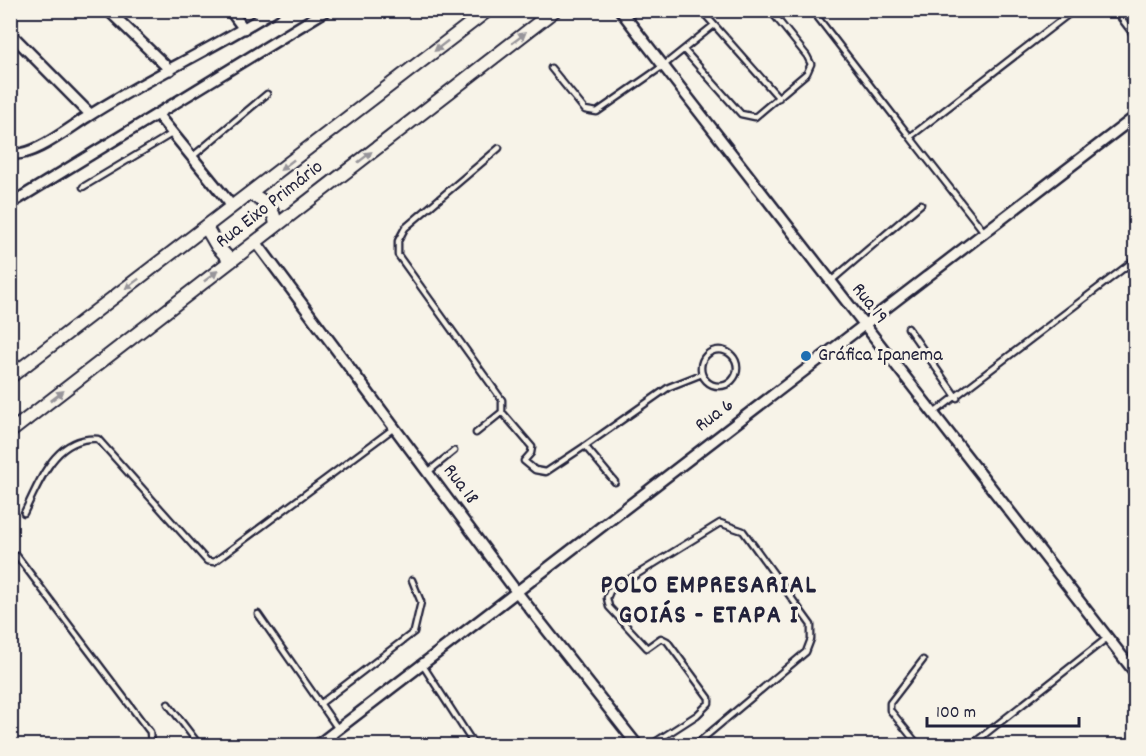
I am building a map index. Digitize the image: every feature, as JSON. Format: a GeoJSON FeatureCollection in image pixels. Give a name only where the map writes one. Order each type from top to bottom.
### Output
{"type":"FeatureCollection","features":[{"type":"Feature","properties":{"kind":"street"},"geometry":{"type":"LineString","coordinates":[[108,10],[170,70]]}},
{"type":"Feature","properties":{"kind":"street"},"geometry":{"type":"LineString","coordinates":[[230,10],[244,29]]}},
{"type":"Feature","properties":{"kind":"street"},"geometry":{"type":"LineString","coordinates":[[11,154],[28,154],[90,114],[274,10]]}},
{"type":"Feature","properties":{"kind":"street"},"geometry":{"type":"LineString","coordinates":[[10,204],[327,10]]}},
{"type":"Feature","properties":{"kind":"street","name":"Rua Eixo Primário"},"geometry":{"type":"LineString","coordinates":[[10,377],[488,10]]}},
{"type":"Feature","properties":{"kind":"street","name":"Rua Eixo Primário"},"geometry":{"type":"LineString","coordinates":[[10,432],[555,10]]}},
{"type":"Feature","properties":{"kind":"street","name":"Rua 19"},"geometry":{"type":"LineString","coordinates":[[620,10],[862,326],[1136,674]]}},
{"type":"Feature","properties":{"kind":"street"},"geometry":{"type":"LineString","coordinates":[[10,33],[90,114]]}},
{"type":"Feature","properties":{"kind":"street"},"geometry":{"type":"LineString","coordinates":[[157,114],[232,207]]}},
{"type":"Feature","properties":{"kind":"street","name":"Rua 6"},"geometry":{"type":"LineString","coordinates":[[316,746],[1136,116]]}},
{"type":"Feature","properties":{"kind":"street"},"geometry":{"type":"LineString","coordinates":[[250,194],[265,201],[275,214],[276,225]]}},
{"type":"Feature","properties":{"kind":"street"},"geometry":{"type":"LineString","coordinates":[[206,227],[217,246],[231,261]]}},
{"type":"Feature","properties":{"kind":"street","name":"Rua 18"},"geometry":{"type":"LineString","coordinates":[[256,242],[516,591],[639,746]]}},
{"type":"Feature","properties":{"kind":"lane"},"geometry":{"type":"LineString","coordinates":[[701,10],[779,98]]}},
{"type":"Feature","properties":{"kind":"lane"},"geometry":{"type":"LineString","coordinates":[[684,50],[741,114],[755,117],[807,73],[811,64],[770,10]]}},
{"type":"Feature","properties":{"kind":"lane"},"geometry":{"type":"LineString","coordinates":[[812,10],[985,233]]}},
{"type":"Feature","properties":{"kind":"lane"},"geometry":{"type":"LineString","coordinates":[[910,137],[1074,10]]}},
{"type":"Feature","properties":{"kind":"lane"},"geometry":{"type":"LineString","coordinates":[[1115,10],[1136,38]]}},
{"type":"Feature","properties":{"kind":"lane"},"geometry":{"type":"LineString","coordinates":[[551,68],[585,110],[591,113],[597,112],[663,66],[714,25]]}},
{"type":"Feature","properties":{"kind":"lane"},"geometry":{"type":"LineString","coordinates":[[192,157],[267,94]]}},
{"type":"Feature","properties":{"kind":"lane"},"geometry":{"type":"LineString","coordinates":[[83,187],[173,133]]}},
{"type":"Feature","properties":{"kind":"lane"},"geometry":{"type":"LineString","coordinates":[[498,148],[405,228],[398,241],[398,255],[502,400],[502,412],[532,447],[531,453],[524,460],[535,470],[546,472],[669,387],[702,374]]}},
{"type":"Feature","properties":{"kind":"lane"},"geometry":{"type":"LineString","coordinates":[[829,283],[921,204]]}},
{"type":"Feature","properties":{"kind":"lane"},"geometry":{"type":"LineString","coordinates":[[932,415],[1136,259]]}},
{"type":"Feature","properties":{"kind":"lane"},"geometry":{"type":"LineString","coordinates":[[908,328],[957,398]]}},
{"type":"Feature","properties":{"kind":"lane"},"geometry":{"type":"LineString","coordinates":[[724,350],[736,362],[734,378],[725,384],[714,385],[702,374],[701,362],[713,351],[724,350]]}},
{"type":"Feature","properties":{"kind":"lane"},"geometry":{"type":"LineString","coordinates":[[476,433],[502,412]]}},
{"type":"Feature","properties":{"kind":"lane"},"geometry":{"type":"LineString","coordinates":[[24,513],[52,457],[88,438],[98,439],[207,561],[213,562],[394,428]]}},
{"type":"Feature","properties":{"kind":"lane"},"geometry":{"type":"LineString","coordinates":[[585,446],[615,482]]}},
{"type":"Feature","properties":{"kind":"lane"},"geometry":{"type":"LineString","coordinates":[[428,472],[454,451]]}},
{"type":"Feature","properties":{"kind":"lane"},"geometry":{"type":"LineString","coordinates":[[649,746],[697,715],[709,703],[709,698],[667,641],[660,638],[647,648],[609,607],[607,598],[610,591],[720,523],[743,531],[811,625],[811,639],[806,652],[694,746]]}},
{"type":"Feature","properties":{"kind":"lane"},"geometry":{"type":"LineString","coordinates":[[10,557],[17,556],[143,723],[152,738],[151,746]]}},
{"type":"Feature","properties":{"kind":"lane"},"geometry":{"type":"LineString","coordinates":[[321,704],[414,632],[421,602],[412,580]]}},
{"type":"Feature","properties":{"kind":"lane"},"geometry":{"type":"LineString","coordinates":[[258,614],[321,704],[340,746]]}},
{"type":"Feature","properties":{"kind":"lane"},"geometry":{"type":"LineString","coordinates":[[970,746],[1107,638]]}},
{"type":"Feature","properties":{"kind":"lane"},"geometry":{"type":"LineString","coordinates":[[919,746],[890,710],[890,703],[923,660]]}},
{"type":"Feature","properties":{"kind":"lane"},"geometry":{"type":"LineString","coordinates":[[422,664],[475,746]]}},
{"type":"Feature","properties":{"kind":"lane"},"geometry":{"type":"LineString","coordinates":[[168,704],[200,746]]}},
{"type":"Feature","properties":{"kind":"place","name":"Gráfica Ipanema"},"geometry":{"type":"Point","coordinates":[806,356]}},
{"type":"Feature","properties":{"kind":"district","name":"POLO EMPRESARIAL GOIÁS - ETAPA I"},"geometry":{"type":"Point","coordinates":[709,601]}}]}
